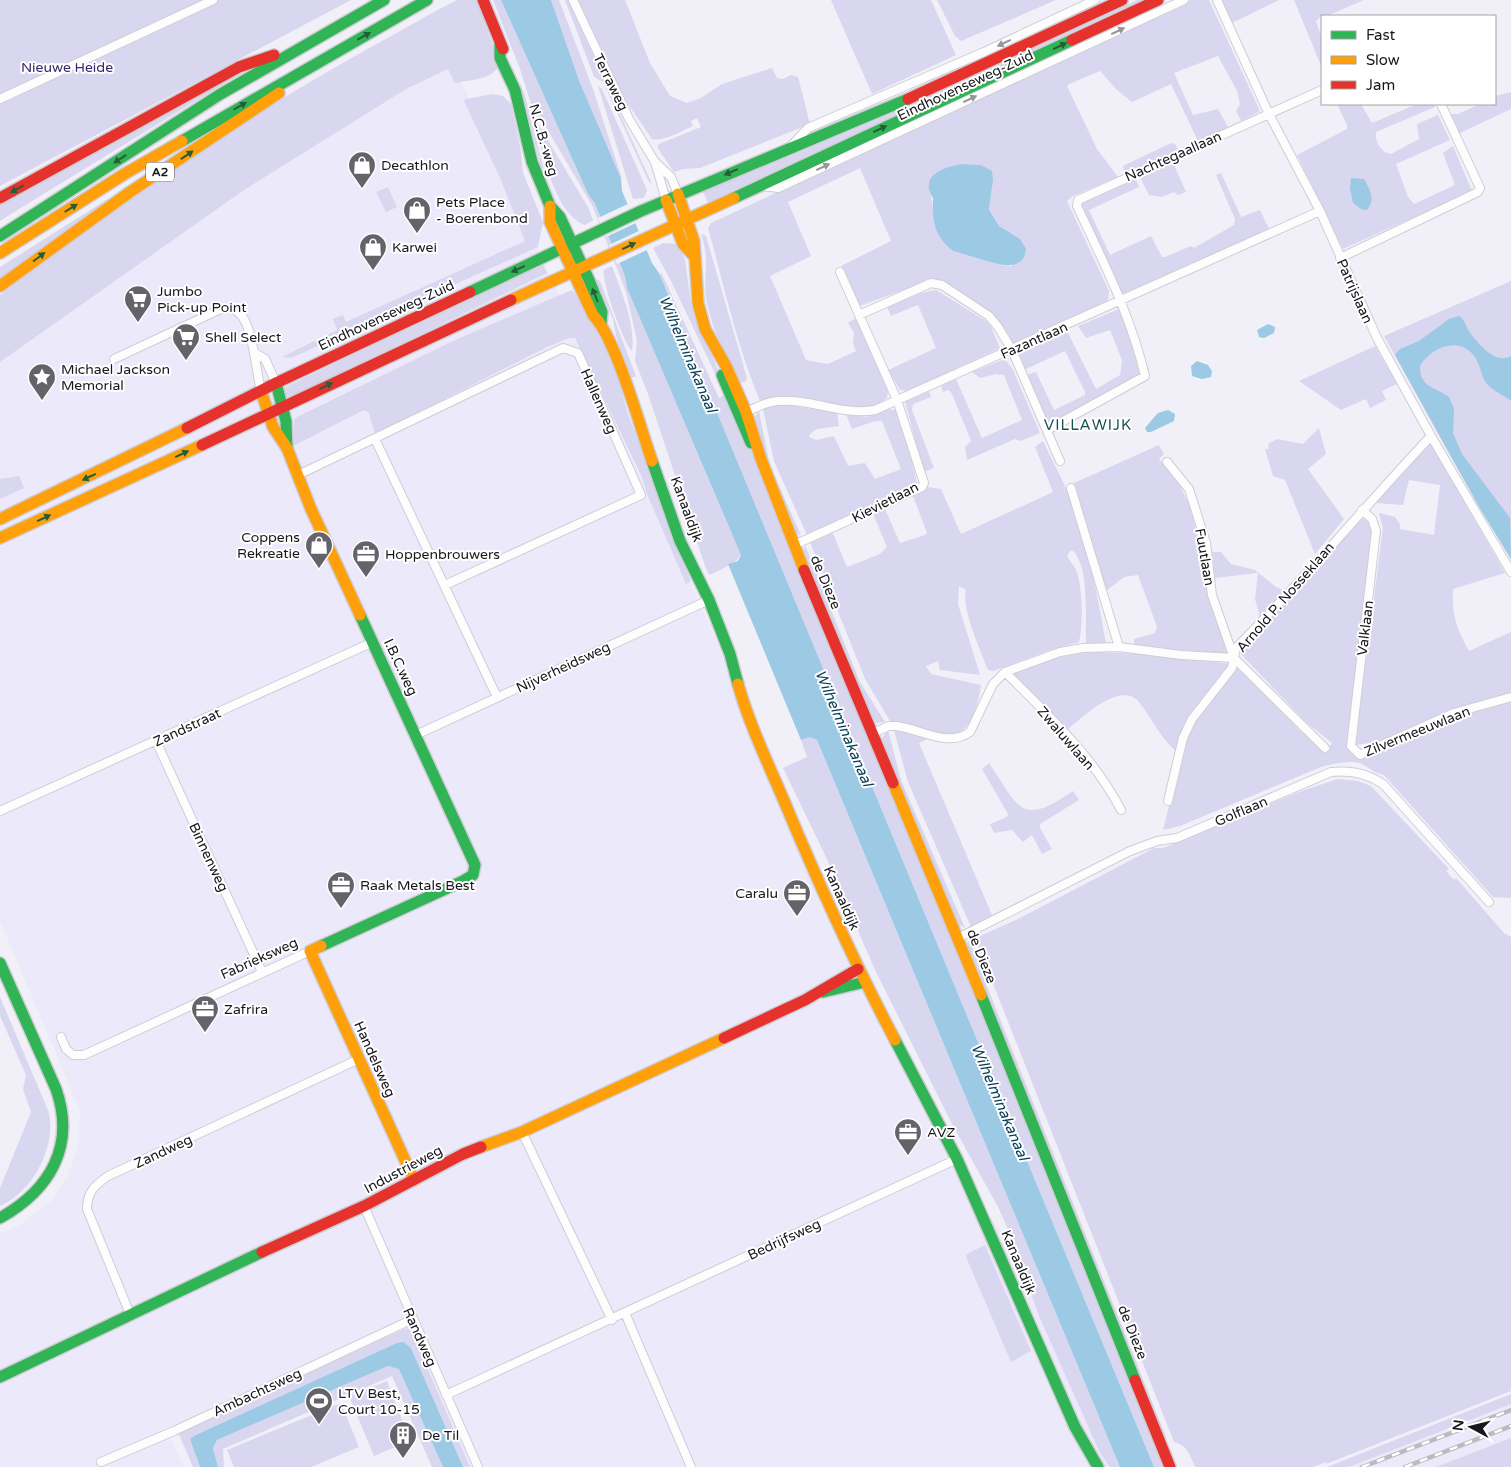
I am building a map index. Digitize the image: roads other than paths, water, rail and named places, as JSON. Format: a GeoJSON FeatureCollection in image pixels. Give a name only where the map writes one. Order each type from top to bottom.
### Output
{"type":"FeatureCollection","features":[{"type":"Feature","properties":{"kind":"main road","name":"A2"},"geometry":{"type":"LineString","coordinates":[[0,236],[219,95],[384,0]]}},
{"type":"Feature","properties":{"kind":"main road","name":"A2"},"geometry":{"type":"LineString","coordinates":[[0,253],[126,173],[427,0]]}},
{"type":"Feature","properties":{"kind":"main road","name":"N.C.B.-weg"},"geometry":{"type":"LineString","coordinates":[[483,0],[500,43],[500,58],[505,72],[512,81],[532,162],[550,206],[560,217],[567,246]]}},
{"type":"Feature","properties":{"kind":"main road","name":"Eindhovenseweg-Zuid"},"geometry":{"type":"LineString","coordinates":[[0,519],[132,456],[261,390],[640,211],[919,94],[1122,0]]}},
{"type":"Feature","properties":{"kind":"main road","name":"Eindhovenseweg-Zuid"},"geometry":{"type":"LineString","coordinates":[[0,538],[282,408],[452,326],[578,270],[1158,0]]}},
{"type":"Feature","properties":{"kind":"main road","name":"A2"},"geometry":{"type":"LineString","coordinates":[[0,198],[239,67],[310,41]]}},
{"type":"Feature","properties":{"kind":"main road","name":"A2"},"geometry":{"type":"LineString","coordinates":[[0,286],[130,192],[269,101],[322,60]]}},
{"type":"Feature","properties":{"kind":"main road","name":"de Dieze"},"geometry":{"type":"LineString","coordinates":[[678,194],[694,241],[693,255],[698,303],[705,329],[717,351],[720,370],[742,414],[748,438],[761,459],[794,545],[958,938],[1170,1467]]}},
{"type":"Feature","properties":{"kind":"main road","name":"de Dieze"},"geometry":{"type":"LineString","coordinates":[[666,200],[674,225],[683,244],[693,255]]}},
{"type":"Feature","properties":{"kind":"main road","name":"Kanaaldijk"},"geometry":{"type":"LineString","coordinates":[[567,246],[578,270],[593,315],[601,323],[640,423],[680,541],[709,600],[730,654],[746,711],[806,855],[858,969],[957,1159],[1075,1427],[1098,1467]]}},
{"type":"Feature","properties":{"kind":"main road","name":"I.B.C.weg"},"geometry":{"type":"LineString","coordinates":[[276,383],[286,421],[287,448]]}},
{"type":"Feature","properties":{"kind":"main road","name":"I.B.C.weg"},"geometry":{"type":"LineString","coordinates":[[261,390],[273,427],[287,448],[311,509],[473,860],[475,872]]}},
{"type":"Feature","properties":{"kind":"main road","name":"Fabrieksweg"},"geometry":{"type":"LineString","coordinates":[[310,951],[463,881],[475,872]]}},
{"type":"Feature","properties":{"kind":"main road","name":"Handelsweg"},"geometry":{"type":"LineString","coordinates":[[310,951],[414,1180]]}},
{"type":"Feature","properties":{"kind":"main road"},"geometry":{"type":"LineString","coordinates":[[0,963],[60,1102],[63,1127],[56,1161],[40,1190],[20,1207],[0,1218]]}},
{"type":"Feature","properties":{"kind":"main road","name":"Industrieweg"},"geometry":{"type":"LineString","coordinates":[[821,992],[858,969]]}},
{"type":"Feature","properties":{"kind":"main road","name":"Industrieweg"},"geometry":{"type":"LineString","coordinates":[[0,1377],[130,1314],[364,1206],[471,1151],[522,1132],[821,992],[865,982]]}},
{"type":"Feature","properties":{"kind":"street"},"geometry":{"type":"LineString","coordinates":[[0,99],[213,0]]}},
{"type":"Feature","properties":{"kind":"street","name":"Terraweg"},"geometry":{"type":"LineString","coordinates":[[573,0],[617,96],[655,162],[666,200]]}},
{"type":"Feature","properties":{"kind":"street","name":"Eindhovenseweg-Zuid"},"geometry":{"type":"LineString","coordinates":[[790,148],[808,128],[984,52],[1096,0]]}},
{"type":"Feature","properties":{"kind":"street","name":"Eindhovenseweg-Zuid"},"geometry":{"type":"LineString","coordinates":[[756,186],[778,188],[1184,0]]}},
{"type":"Feature","properties":{"kind":"street","name":"Patrijslaan"},"geometry":{"type":"LineString","coordinates":[[1217,0],[1269,114],[1320,211],[1377,338],[1431,436],[1511,572]]}},
{"type":"Feature","properties":{"kind":"street","name":"Nachtegaallaan"},"geometry":{"type":"LineString","coordinates":[[1121,301],[1077,206],[1078,200],[1321,90]]}},
{"type":"Feature","properties":{"kind":"street"},"geometry":{"type":"LineString","coordinates":[[1340,258],[1478,192],[1480,188],[1441,105]]}},
{"type":"Feature","properties":{"kind":"street","name":"Terraweg"},"geometry":{"type":"LineString","coordinates":[[655,162],[672,177],[678,194]]}},
{"type":"Feature","properties":{"kind":"street","name":"Fazantlaan"},"geometry":{"type":"LineString","coordinates":[[742,414],[766,403],[783,401],[864,412],[875,410],[1320,211]]}},
{"type":"Feature","properties":{"kind":"street"},"geometry":{"type":"LineString","coordinates":[[840,272],[897,400]]}},
{"type":"Feature","properties":{"kind":"street"},"geometry":{"type":"LineString","coordinates":[[859,315],[932,282],[942,285],[989,316],[1012,350],[1060,461]]}},
{"type":"Feature","properties":{"kind":"street"},"geometry":{"type":"LineString","coordinates":[[1047,430],[1145,376],[1139,350],[1121,301]]}},
{"type":"Feature","properties":{"kind":"street"},"geometry":{"type":"LineString","coordinates":[[114,359],[221,309],[228,308],[237,311],[244,319],[255,353],[256,374],[261,390]]}},
{"type":"Feature","properties":{"kind":"street","name":"Hallenweg"},"geometry":{"type":"LineString","coordinates":[[375,439],[563,348],[578,353],[641,495],[445,585]]}},
{"type":"Feature","properties":{"kind":"street"},"geometry":{"type":"LineString","coordinates":[[255,353],[265,359],[276,383]]}},
{"type":"Feature","properties":{"kind":"street","name":"Kievietlaan"},"geometry":{"type":"LineString","coordinates":[[794,545],[922,487],[924,482],[897,400]]}},
{"type":"Feature","properties":{"kind":"street","name":"Arnold P. Nosseklaan"},"geometry":{"type":"LineString","coordinates":[[1005,672],[1060,652],[1083,648],[1119,647],[1225,659],[1234,658],[1236,648],[1282,602],[1362,510],[1431,436]]}},
{"type":"Feature","properties":{"kind":"street"},"geometry":{"type":"LineString","coordinates":[[298,475],[375,439],[497,697]]}},
{"type":"Feature","properties":{"kind":"street","name":"Fuutlaan"},"geometry":{"type":"LineString","coordinates":[[1167,462],[1189,489],[1206,543],[1212,595],[1234,658]]}},
{"type":"Feature","properties":{"kind":"street"},"geometry":{"type":"LineString","coordinates":[[1072,488],[1119,647]]}},
{"type":"Feature","properties":{"kind":"street","name":"Valklaan"},"geometry":{"type":"LineString","coordinates":[[1353,750],[1351,746],[1376,531],[1372,519],[1362,510]]}},
{"type":"Feature","properties":{"kind":"street","name":"Nijverheidsweg"},"geometry":{"type":"LineString","coordinates":[[416,735],[709,600]]}},
{"type":"Feature","properties":{"kind":"street","name":"Zandstraat"},"geometry":{"type":"LineString","coordinates":[[0,811],[373,642]]}},
{"type":"Feature","properties":{"kind":"street"},"geometry":{"type":"LineString","coordinates":[[1234,658],[1325,748]]}},
{"type":"Feature","properties":{"kind":"street"},"geometry":{"type":"LineString","coordinates":[[1168,802],[1183,738],[1192,720],[1232,668],[1234,658]]}},
{"type":"Feature","properties":{"kind":"street"},"geometry":{"type":"LineString","coordinates":[[872,733],[889,726],[896,726],[947,739],[964,737],[970,732],[993,684],[1005,672]]}},
{"type":"Feature","properties":{"kind":"street","name":"Zwaluwlaan"},"geometry":{"type":"LineString","coordinates":[[1005,672],[1082,753],[1114,796],[1121,810]]}},
{"type":"Feature","properties":{"kind":"street","name":"Zilvermeeuwlaan"},"geometry":{"type":"LineString","coordinates":[[1353,750],[1360,755],[1454,713],[1511,697]]}},
{"type":"Feature","properties":{"kind":"street","name":"Binnenweg"},"geometry":{"type":"LineString","coordinates":[[156,741],[262,972]]}},
{"type":"Feature","properties":{"kind":"street","name":"Golflaan"},"geometry":{"type":"LineString","coordinates":[[958,938],[1130,851],[1157,841],[1177,838],[1331,772],[1340,771],[1367,775],[1383,784],[1489,902]]}},
{"type":"Feature","properties":{"kind":"street","name":"Fabrieksweg"},"geometry":{"type":"LineString","coordinates":[[61,1037],[66,1049],[73,1055],[84,1055],[310,951]]}},
{"type":"Feature","properties":{"kind":"street","name":"Zandweg"},"geometry":{"type":"LineString","coordinates":[[130,1314],[87,1209],[87,1198],[94,1185],[117,1172],[359,1059]]}},
{"type":"Feature","properties":{"kind":"street"},"geometry":{"type":"LineString","coordinates":[[522,1132],[612,1320]]}},
{"type":"Feature","properties":{"kind":"street","name":"Bedrijfsweg"},"geometry":{"type":"LineString","coordinates":[[446,1394],[612,1320],[957,1159]]}},
{"type":"Feature","properties":{"kind":"street","name":"Randweg"},"geometry":{"type":"LineString","coordinates":[[364,1206],[478,1467]]}},
{"type":"Feature","properties":{"kind":"street"},"geometry":{"type":"LineString","coordinates":[[625,1313],[691,1467]]}},
{"type":"Feature","properties":{"kind":"street","name":"Ambachtsweg"},"geometry":{"type":"LineString","coordinates":[[101,1462],[174,1431],[412,1319]]}},
{"type":"Feature","properties":{"kind":"water","name":"Wilhelminakanaal"},"geometry":{"type":"Polygon","coordinates":[[[501,0],[551,0],[580,83],[621,179],[622,191],[652,263],[659,273],[1154,1467],[1120,1467],[817,740],[810,737],[801,740],[728,564],[738,561],[741,555],[627,288],[625,276],[595,204],[588,194],[501,0]]]}},
{"type":"Feature","properties":{"kind":"water"},"geometry":{"type":"Polygon","coordinates":[[[962,164],[981,165],[992,171],[993,180],[989,209],[999,226],[1020,239],[1026,249],[1024,257],[1020,262],[1001,265],[953,251],[938,233],[934,220],[933,198],[929,190],[929,183],[931,178],[941,170],[962,164]]]}},
{"type":"Feature","properties":{"kind":"water"},"geometry":{"type":"Polygon","coordinates":[[[1351,178],[1364,179],[1368,187],[1372,198],[1367,210],[1361,209],[1353,203],[1350,188],[1351,178]]]}},
{"type":"Feature","properties":{"kind":"water"},"geometry":{"type":"Polygon","coordinates":[[[1459,316],[1470,333],[1493,356],[1505,358],[1511,356],[1511,401],[1488,385],[1475,357],[1462,346],[1446,346],[1431,353],[1420,366],[1420,373],[1429,386],[1449,397],[1454,409],[1453,433],[1462,454],[1510,518],[1511,559],[1479,507],[1395,355],[1400,349],[1419,341],[1449,319],[1459,316]]]}},
{"type":"Feature","properties":{"kind":"water"},"geometry":{"type":"Polygon","coordinates":[[[1268,324],[1275,327],[1274,333],[1264,338],[1259,337],[1257,330],[1268,324]]]}},
{"type":"Feature","properties":{"kind":"water"},"geometry":{"type":"Polygon","coordinates":[[[1197,361],[1208,365],[1212,371],[1211,377],[1202,379],[1192,376],[1191,366],[1197,361]]]}},
{"type":"Feature","properties":{"kind":"water"},"geometry":{"type":"Polygon","coordinates":[[[1168,410],[1175,414],[1174,421],[1151,432],[1147,432],[1145,428],[1158,413],[1168,410]]]}},
{"type":"Feature","properties":{"kind":"water"},"geometry":{"type":"Polygon","coordinates":[[[403,1342],[411,1348],[463,1467],[443,1467],[399,1369],[388,1366],[217,1440],[213,1448],[218,1467],[200,1467],[190,1439],[194,1436],[397,1343],[403,1342]]]}},
{"type":"Feature","properties":{"kind":"railway"},"geometry":{"type":"LineString","coordinates":[[1362,1467],[1511,1410]]}},
{"type":"Feature","properties":{"kind":"railway"},"geometry":{"type":"LineString","coordinates":[[1405,1467],[1511,1426]]}},
{"type":"Feature","properties":{"kind":"place","name":"Decathlon"},"geometry":{"type":"Point","coordinates":[362,189]}},
{"type":"Feature","properties":{"kind":"place","name":"Pets Place - Boerenbond"},"geometry":{"type":"Point","coordinates":[417,234]}},
{"type":"Feature","properties":{"kind":"place","name":"Karwei"},"geometry":{"type":"Point","coordinates":[373,271]}},
{"type":"Feature","properties":{"kind":"place","name":"Jumbo Pick-up Point"},"geometry":{"type":"Point","coordinates":[138,323]}},
{"type":"Feature","properties":{"kind":"place","name":"Shell Select"},"geometry":{"type":"Point","coordinates":[186,361]}},
{"type":"Feature","properties":{"kind":"place","name":"Michael Jackson Memorial"},"geometry":{"type":"Point","coordinates":[42,401]}},
{"type":"Feature","properties":{"kind":"place","name":"Coppens Rekreatie"},"geometry":{"type":"Point","coordinates":[319,569]}},
{"type":"Feature","properties":{"kind":"place","name":"Hoppenbrouwers"},"geometry":{"type":"Point","coordinates":[366,578]}},
{"type":"Feature","properties":{"kind":"place","name":"Raak Metals Best"},"geometry":{"type":"Point","coordinates":[341,909]}},
{"type":"Feature","properties":{"kind":"place","name":"Caralu"},"geometry":{"type":"Point","coordinates":[797,917]}},
{"type":"Feature","properties":{"kind":"place","name":"Zafrira"},"geometry":{"type":"Point","coordinates":[205,1033]}},
{"type":"Feature","properties":{"kind":"place","name":"AVZ"},"geometry":{"type":"Point","coordinates":[908,1156]}},
{"type":"Feature","properties":{"kind":"place","name":"LTV Best, Court 10-15"},"geometry":{"type":"Point","coordinates":[319,1425]}},
{"type":"Feature","properties":{"kind":"place","name":"De Til"},"geometry":{"type":"Point","coordinates":[403,1459]}},
{"type":"Feature","properties":{"kind":"district","name":"VILLAWIJK"},"geometry":{"type":"Point","coordinates":[1088,425]}},
{"type":"Feature","properties":{"kind":"park label","name":"Nieuwe Heide"},"geometry":{"type":"Point","coordinates":[67,67]}}]}
